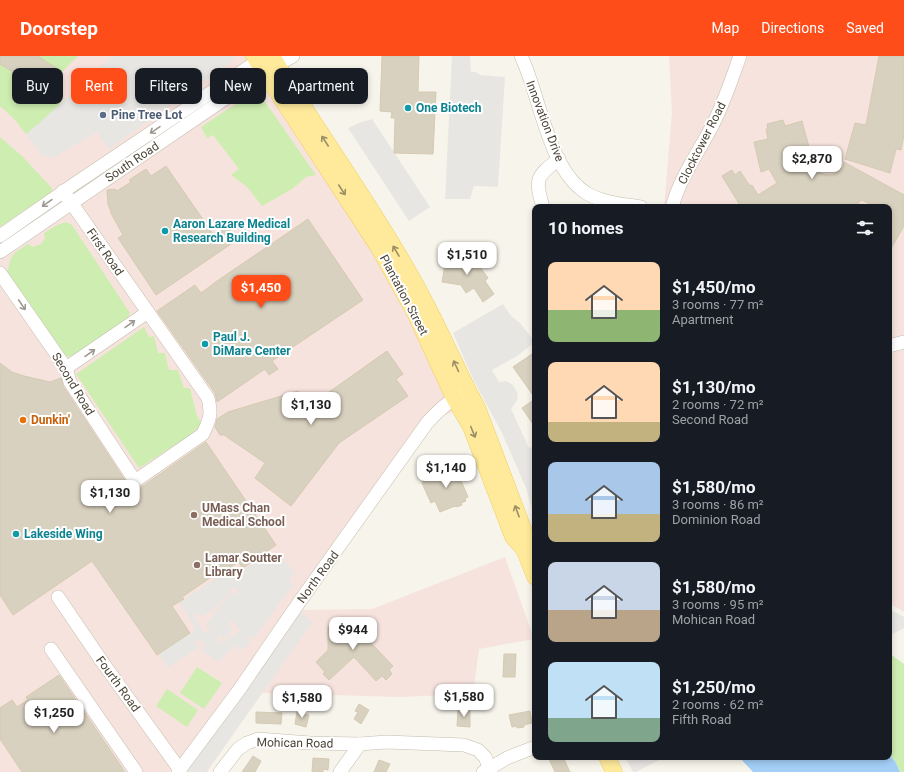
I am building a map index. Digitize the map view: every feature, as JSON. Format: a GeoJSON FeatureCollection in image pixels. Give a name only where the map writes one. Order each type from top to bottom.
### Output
{"type":"FeatureCollection","features":[{"type":"Feature","properties":{"kind":"main road","name":"Plantation Street"},"geometry":{"type":"LineString","coordinates":[[265,61],[382,253],[461,395],[471,427],[513,537],[524,549],[532,569]]}},
{"type":"Feature","properties":{"kind":"main road"},"geometry":{"type":"LineString","coordinates":[[608,760],[614,772]]}},
{"type":"Feature","properties":{"kind":"street"},"geometry":{"type":"LineString","coordinates":[[265,61],[293,56]]}},
{"type":"Feature","properties":{"kind":"street","name":"Innovation Drive"},"geometry":{"type":"LineString","coordinates":[[521,56],[563,168],[574,182],[588,194],[626,204]]}},
{"type":"Feature","properties":{"kind":"street","name":"Clocktower Road"},"geometry":{"type":"LineString","coordinates":[[673,204],[682,179],[718,113],[740,56]]}},
{"type":"Feature","properties":{"kind":"street","name":"South Road"},"geometry":{"type":"LineString","coordinates":[[0,236],[64,191],[265,61]]}},
{"type":"Feature","properties":{"kind":"street","name":"South Road"},"geometry":{"type":"LineString","coordinates":[[0,252],[72,203],[265,61]]}},
{"type":"Feature","properties":{"kind":"street"},"geometry":{"type":"LineString","coordinates":[[542,204],[538,187],[538,180],[547,168],[559,159]]}},
{"type":"Feature","properties":{"kind":"street","name":"First Road"},"geometry":{"type":"LineString","coordinates":[[64,191],[193,379],[208,398],[211,412],[209,422],[203,434],[135,481],[118,456]]}},
{"type":"Feature","properties":{"kind":"street","name":"Second Road"},"geometry":{"type":"LineString","coordinates":[[0,273],[66,368],[70,382],[118,456]]}},
{"type":"Feature","properties":{"kind":"street"},"geometry":{"type":"LineString","coordinates":[[66,368],[148,312]]}},
{"type":"Feature","properties":{"kind":"street"},"geometry":{"type":"LineString","coordinates":[[892,345],[904,342]]}},
{"type":"Feature","properties":{"kind":"street","name":"North Road"},"geometry":{"type":"LineString","coordinates":[[179,771],[239,690],[300,601],[424,428],[440,409],[461,395]]}},
{"type":"Feature","properties":{"kind":"street","name":"Fourth Road"},"geometry":{"type":"LineString","coordinates":[[58,597],[179,771]]}},
{"type":"Feature","properties":{"kind":"street"},"geometry":{"type":"LineString","coordinates":[[51,649],[136,772]]}},
{"type":"Feature","properties":{"kind":"street","name":"Mohican Road"},"geometry":{"type":"LineString","coordinates":[[220,772],[238,749],[247,743],[258,739],[310,744],[360,744],[386,742],[464,746],[478,750],[485,757],[487,770]]}},
{"type":"Feature","properties":{"kind":"street"},"geometry":{"type":"LineString","coordinates":[[340,772],[360,744]]}},
{"type":"Feature","properties":{"kind":"street"},"geometry":{"type":"LineString","coordinates":[[487,770],[507,758],[532,748]]}},
{"type":"Feature","properties":{"kind":"shaded area"},"geometry":{"type":"Polygon","coordinates":[[[0,56],[248,56],[256,68],[210,68],[210,104],[266,104],[266,84],[274,96],[274,104],[279,104],[401,294],[456,410],[435,420],[303,610],[372,609],[505,557],[532,633],[532,639],[479,649],[473,694],[399,697],[262,693],[207,772],[0,772],[0,56]]]}},
{"type":"Feature","properties":{"kind":"shaded area","name":"Pine Tree Lot"},"geometry":{"type":"Polygon","coordinates":[[[112,56],[232,56],[235,59],[222,68],[210,68],[210,77],[202,83],[202,68],[135,68],[135,104],[172,104],[109,149],[97,132],[53,158],[42,155],[26,134],[60,104],[63,104],[63,101],[71,94],[71,104],[127,104],[127,68],[99,68],[112,56]]]}},
{"type":"Feature","properties":{"kind":"shaded area"},"geometry":{"type":"Polygon","coordinates":[[[452,56],[470,56],[471,72],[476,72],[480,75],[505,77],[498,187],[474,186],[470,199],[445,199],[452,56]]]}},
{"type":"Feature","properties":{"kind":"shaded area"},"geometry":{"type":"Polygon","coordinates":[[[669,56],[904,56],[904,612],[892,605],[892,204],[664,204],[672,113],[669,56]]]}},
{"type":"Feature","properties":{"kind":"shaded area"},"geometry":{"type":"Polygon","coordinates":[[[372,119],[430,207],[409,221],[348,128],[372,119]]]}},
{"type":"Feature","properties":{"kind":"shaded area"},"geometry":{"type":"Polygon","coordinates":[[[503,304],[511,316],[520,323],[532,338],[532,344],[517,356],[492,370],[499,382],[506,381],[513,385],[518,394],[517,400],[511,409],[529,448],[532,447],[532,509],[526,488],[502,433],[474,381],[453,333],[503,304]]]}},
{"type":"Feature","properties":{"kind":"shaded area"},"geometry":{"type":"Polygon","coordinates":[[[280,553],[295,574],[289,579],[294,586],[284,597],[254,639],[248,635],[247,637],[251,643],[240,651],[235,645],[219,662],[201,650],[205,644],[199,639],[195,642],[199,647],[168,668],[159,654],[193,631],[194,626],[179,603],[230,569],[234,576],[265,555],[269,561],[280,553]],[[235,587],[232,588],[216,608],[201,617],[196,613],[195,617],[204,632],[211,630],[206,625],[231,591],[236,595],[237,594],[238,590],[235,587]],[[231,621],[228,624],[233,629],[225,639],[220,636],[218,637],[217,639],[220,641],[223,642],[241,630],[231,621]]]}},
{"type":"Feature","properties":{"kind":"shaded area"},"geometry":{"type":"Polygon","coordinates":[[[892,611],[904,617],[904,628],[892,634],[892,611]]]}},
{"type":"Feature","properties":{"kind":"shaded area"},"geometry":{"type":"Polygon","coordinates":[[[301,612],[313,622],[206,772],[187,772],[301,612]]]}},
{"type":"Feature","properties":{"kind":"shaded area"},"geometry":{"type":"Polygon","coordinates":[[[627,760],[659,760],[636,772],[633,772],[627,760]]]}},
{"type":"Feature","properties":{"kind":"green space"},"geometry":{"type":"Polygon","coordinates":[[[78,56],[63,71],[63,68],[56,68],[39,57],[78,56]]]}},
{"type":"Feature","properties":{"kind":"green space"},"geometry":{"type":"Polygon","coordinates":[[[0,64],[12,72],[12,104],[61,104],[26,134],[14,119],[0,106],[0,64]]]}},
{"type":"Feature","properties":{"kind":"green space"},"geometry":{"type":"Polygon","coordinates":[[[266,103],[316,175],[306,177],[292,189],[262,206],[247,187],[231,175],[239,169],[213,135],[207,138],[201,127],[236,104],[266,103]]]}},
{"type":"Feature","properties":{"kind":"green space"},"geometry":{"type":"Polygon","coordinates":[[[0,137],[22,156],[52,188],[52,192],[0,227],[0,137]]]}},
{"type":"Feature","properties":{"kind":"green space"},"geometry":{"type":"Polygon","coordinates":[[[66,222],[72,225],[130,313],[128,318],[72,356],[64,357],[5,270],[8,270],[10,260],[16,252],[28,244],[33,247],[41,244],[45,239],[44,233],[57,225],[66,222]]]}},
{"type":"Feature","properties":{"kind":"green space"},"geometry":{"type":"Polygon","coordinates":[[[144,327],[149,337],[154,336],[158,353],[165,353],[169,370],[178,370],[184,388],[190,388],[197,416],[202,424],[190,435],[139,468],[76,374],[144,327]]]}},
{"type":"Feature","properties":{"kind":"green space"},"geometry":{"type":"Polygon","coordinates":[[[892,655],[904,664],[904,772],[900,772],[892,758],[892,655]]]}},
{"type":"Feature","properties":{"kind":"green space"},"geometry":{"type":"Polygon","coordinates":[[[197,667],[222,683],[204,709],[180,693],[197,667]]]}},
{"type":"Feature","properties":{"kind":"green space"},"geometry":{"type":"Polygon","coordinates":[[[167,689],[198,710],[187,727],[156,706],[167,689]]]}},
{"type":"Feature","properties":{"kind":"water"},"geometry":{"type":"Polygon","coordinates":[[[892,758],[900,772],[753,772],[742,760],[892,760],[892,758]]]}},
{"type":"Feature","properties":{"kind":"building"},"geometry":{"type":"Polygon","coordinates":[[[0,56],[38,56],[56,68],[12,68],[12,72],[0,64],[0,56]]]}},
{"type":"Feature","properties":{"kind":"building","name":"One Biotech"},"geometry":{"type":"Polygon","coordinates":[[[382,56],[419,56],[418,92],[436,92],[433,154],[394,153],[395,118],[391,118],[392,112],[380,111],[382,56]]]}},
{"type":"Feature","properties":{"kind":"building"},"geometry":{"type":"Polygon","coordinates":[[[879,56],[904,56],[904,135],[901,150],[896,149],[890,173],[845,159],[855,123],[866,125],[879,56]]]}},
{"type":"Feature","properties":{"kind":"building"},"geometry":{"type":"Polygon","coordinates":[[[783,120],[785,126],[802,121],[811,154],[820,173],[833,175],[843,167],[844,162],[904,195],[904,226],[892,247],[892,204],[870,204],[862,200],[857,204],[739,204],[722,176],[732,170],[735,175],[740,171],[758,195],[777,183],[769,169],[761,172],[754,142],[768,139],[766,129],[768,129],[767,124],[783,120]]]}},
{"type":"Feature","properties":{"kind":"building","name":"Aaron Lazare Medical Research Building"},"geometry":{"type":"Polygon","coordinates":[[[166,166],[213,234],[226,225],[237,240],[156,295],[118,238],[123,235],[108,204],[107,190],[115,189],[117,191],[131,182],[129,180],[146,169],[151,176],[166,166]]]}},
{"type":"Feature","properties":{"kind":"building"},"geometry":{"type":"Polygon","coordinates":[[[308,219],[363,300],[272,361],[278,369],[269,375],[265,369],[217,402],[215,393],[157,311],[195,285],[201,293],[308,219]]]}},
{"type":"Feature","properties":{"kind":"building"},"geometry":{"type":"Polygon","coordinates":[[[457,252],[456,260],[465,261],[472,256],[488,278],[485,281],[494,294],[483,302],[474,288],[466,293],[461,285],[442,282],[446,259],[457,252]]]}},
{"type":"Feature","properties":{"kind":"building"},"geometry":{"type":"Polygon","coordinates":[[[387,351],[403,374],[396,379],[408,396],[339,443],[291,506],[255,478],[265,463],[224,435],[220,435],[215,427],[217,419],[228,412],[298,391],[308,407],[387,351]]]}},
{"type":"Feature","properties":{"kind":"building"},"geometry":{"type":"Polygon","coordinates":[[[532,354],[532,394],[513,367],[532,354]]]}},
{"type":"Feature","properties":{"kind":"building"},"geometry":{"type":"Polygon","coordinates":[[[0,363],[12,372],[24,376],[50,382],[61,378],[63,386],[128,485],[132,488],[140,488],[206,442],[276,545],[243,568],[238,562],[228,569],[226,567],[182,597],[184,599],[172,606],[190,633],[157,655],[92,561],[13,615],[0,595],[0,363]]]}},
{"type":"Feature","properties":{"kind":"building"},"geometry":{"type":"Polygon","coordinates":[[[532,401],[532,423],[522,408],[532,401]]]}},
{"type":"Feature","properties":{"kind":"building"},"geometry":{"type":"Polygon","coordinates":[[[454,464],[468,497],[465,498],[466,501],[461,503],[462,505],[440,512],[435,501],[431,503],[422,483],[423,480],[434,476],[433,473],[454,464]]]}},
{"type":"Feature","properties":{"kind":"building"},"geometry":{"type":"Polygon","coordinates":[[[339,622],[366,622],[366,628],[371,628],[371,643],[393,666],[389,670],[392,674],[386,680],[382,676],[376,681],[354,657],[329,680],[323,674],[325,672],[316,662],[328,650],[328,627],[339,625],[339,622]]]}},
{"type":"Feature","properties":{"kind":"building"},"geometry":{"type":"Polygon","coordinates":[[[504,654],[516,654],[515,677],[503,677],[504,654]]]}},
{"type":"Feature","properties":{"kind":"building"},"geometry":{"type":"Polygon","coordinates":[[[59,675],[125,772],[22,772],[0,739],[0,708],[12,700],[17,707],[28,700],[26,697],[59,675]]]}},
{"type":"Feature","properties":{"kind":"building"},"geometry":{"type":"Polygon","coordinates":[[[306,700],[314,701],[314,709],[305,709],[306,700]]]}},
{"type":"Feature","properties":{"kind":"building"},"geometry":{"type":"Polygon","coordinates":[[[359,704],[369,710],[361,724],[354,719],[358,712],[355,711],[359,704]]]}},
{"type":"Feature","properties":{"kind":"building"},"geometry":{"type":"Polygon","coordinates":[[[458,710],[470,710],[470,727],[457,726],[458,710]]]}},
{"type":"Feature","properties":{"kind":"building"},"geometry":{"type":"Polygon","coordinates":[[[530,711],[532,723],[524,725],[524,727],[512,727],[509,715],[530,711]]]}},
{"type":"Feature","properties":{"kind":"building"},"geometry":{"type":"Polygon","coordinates":[[[256,712],[282,713],[281,724],[256,723],[256,712]]]}},
{"type":"Feature","properties":{"kind":"building"},"geometry":{"type":"Polygon","coordinates":[[[297,712],[309,715],[306,727],[295,724],[297,712]]]}},
{"type":"Feature","properties":{"kind":"building"},"geometry":{"type":"Polygon","coordinates":[[[253,756],[261,761],[255,772],[242,772],[253,756]]]}},
{"type":"Feature","properties":{"kind":"building"},"geometry":{"type":"Polygon","coordinates":[[[313,758],[329,759],[328,770],[323,769],[323,772],[312,772],[313,758]]]}},
{"type":"Feature","properties":{"kind":"building"},"geometry":{"type":"Polygon","coordinates":[[[379,760],[390,764],[386,772],[374,772],[379,760]]]}},
{"type":"Feature","properties":{"kind":"building"},"geometry":{"type":"Polygon","coordinates":[[[549,760],[564,760],[570,772],[555,772],[549,760]]]}},
{"type":"Feature","properties":{"kind":"place","name":"One Biotech"},"geometry":{"type":"Point","coordinates":[408,108]}},
{"type":"Feature","properties":{"kind":"place","name":"Pine Tree Lot"},"geometry":{"type":"Point","coordinates":[103,115]}},
{"type":"Feature","properties":{"kind":"place","name":"Aaron Lazare Medical Research Building"},"geometry":{"type":"Point","coordinates":[165,231]}},
{"type":"Feature","properties":{"kind":"place","name":"Paul J. DiMare Center"},"geometry":{"type":"Point","coordinates":[205,344]}},
{"type":"Feature","properties":{"kind":"place","name":"Dunkin'"},"geometry":{"type":"Point","coordinates":[23,420]}},
{"type":"Feature","properties":{"kind":"place","name":"UMass Chan Medical School"},"geometry":{"type":"Point","coordinates":[194,515]}},
{"type":"Feature","properties":{"kind":"place","name":"Lakeside Wing"},"geometry":{"type":"Point","coordinates":[16,534]}},
{"type":"Feature","properties":{"kind":"place","name":"Lamar Soutter Library"},"geometry":{"type":"Point","coordinates":[197,565]}}]}
